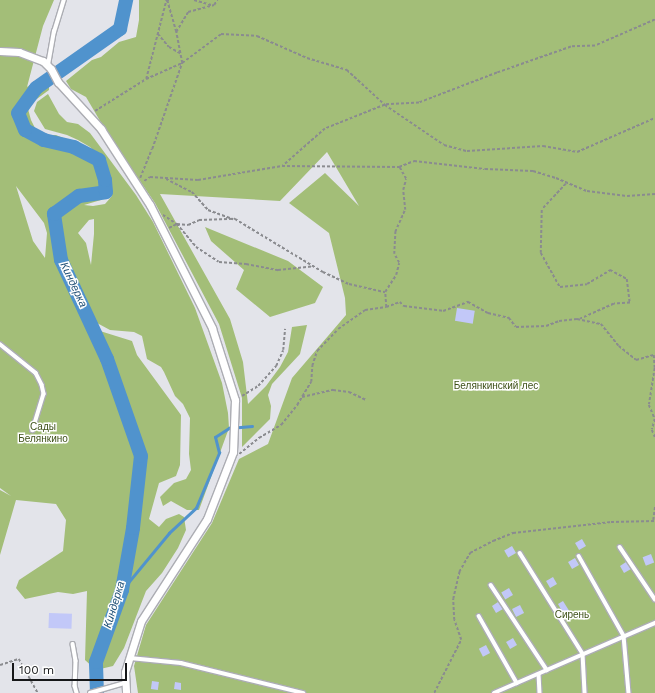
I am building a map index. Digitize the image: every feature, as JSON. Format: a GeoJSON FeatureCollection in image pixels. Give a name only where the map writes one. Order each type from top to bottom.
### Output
{"type":"FeatureCollection","features":[{"type":"Feature","properties":{"kind":"street"},"geometry":{"type":"LineString","coordinates":[[0,52],[19,52],[43,61],[58,82],[94,121],[153,211],[212,328],[235,400],[233,452],[207,519],[141,621],[128,658],[125,672],[126,693]]}},
{"type":"Feature","properties":{"kind":"lane"},"geometry":{"type":"LineString","coordinates":[[49,68],[54,32],[64,0]]}},
{"type":"Feature","properties":{"kind":"lane"},"geometry":{"type":"LineString","coordinates":[[0,344],[36,373],[42,385],[44,394],[33,430]]}},
{"type":"Feature","properties":{"kind":"lane"},"geometry":{"type":"LineString","coordinates":[[620,547],[655,600]]}},
{"type":"Feature","properties":{"kind":"lane"},"geometry":{"type":"LineString","coordinates":[[520,553],[583,654],[585,693]]}},
{"type":"Feature","properties":{"kind":"lane"},"geometry":{"type":"LineString","coordinates":[[579,556],[624,636],[629,693]]}},
{"type":"Feature","properties":{"kind":"lane"},"geometry":{"type":"LineString","coordinates":[[491,585],[547,670]]}},
{"type":"Feature","properties":{"kind":"lane"},"geometry":{"type":"LineString","coordinates":[[479,616],[517,683]]}},
{"type":"Feature","properties":{"kind":"lane"},"geometry":{"type":"LineString","coordinates":[[494,693],[655,623]]}},
{"type":"Feature","properties":{"kind":"lane"},"geometry":{"type":"LineString","coordinates":[[73,644],[76,662],[75,686],[77,693]]}},
{"type":"Feature","properties":{"kind":"lane"},"geometry":{"type":"LineString","coordinates":[[128,658],[181,663],[303,693]]}},
{"type":"Feature","properties":{"kind":"lane"},"geometry":{"type":"LineString","coordinates":[[539,674],[540,693]]}},
{"type":"Feature","properties":{"kind":"lane"},"geometry":{"type":"LineString","coordinates":[[90,693],[125,683]]}},
{"type":"Feature","properties":{"kind":"path"},"geometry":{"type":"LineString","coordinates":[[137,185],[152,149],[182,63],[176,32],[167,0]]}},
{"type":"Feature","properties":{"kind":"path"},"geometry":{"type":"LineString","coordinates":[[146,79],[167,0]]}},
{"type":"Feature","properties":{"kind":"path"},"geometry":{"type":"LineString","coordinates":[[194,0],[214,5]]}},
{"type":"Feature","properties":{"kind":"path"},"geometry":{"type":"LineString","coordinates":[[176,32],[188,12],[214,5],[217,0]]}},
{"type":"Feature","properties":{"kind":"path"},"geometry":{"type":"LineString","coordinates":[[282,166],[325,129],[385,105],[419,103],[571,48],[595,46],[655,20]]}},
{"type":"Feature","properties":{"kind":"path"},"geometry":{"type":"LineString","coordinates":[[158,34],[169,47],[180,53]]}},
{"type":"Feature","properties":{"kind":"path"},"geometry":{"type":"LineString","coordinates":[[94,121],[95,110],[146,79],[182,63],[222,34],[257,36],[307,58],[347,70],[385,105],[444,145],[467,151],[542,146],[577,152],[655,118]]}},
{"type":"Feature","properties":{"kind":"path"},"geometry":{"type":"LineString","coordinates":[[137,185],[150,177],[198,180],[282,166],[399,167],[414,161],[485,169],[533,171],[556,178],[587,191],[627,196],[655,194]]}},
{"type":"Feature","properties":{"kind":"path"},"geometry":{"type":"LineString","coordinates":[[386,308],[385,292],[396,275],[399,263],[394,254],[395,232],[406,210],[403,190],[406,179],[399,167]]}},
{"type":"Feature","properties":{"kind":"path"},"geometry":{"type":"LineString","coordinates":[[163,178],[192,192],[208,210],[235,219],[314,266],[349,284],[385,292]]}},
{"type":"Feature","properties":{"kind":"path"},"geometry":{"type":"LineString","coordinates":[[229,460],[281,425],[302,397],[311,382],[312,366],[317,351],[338,329],[365,310],[386,308],[400,302],[404,306],[443,311],[468,302],[488,313],[509,318],[516,327],[546,326],[560,321],[580,319],[614,304],[630,303],[627,279],[610,270],[587,284],[560,287],[541,253],[542,210],[566,184]]}},
{"type":"Feature","properties":{"kind":"path"},"geometry":{"type":"LineString","coordinates":[[153,211],[170,218],[177,224],[196,247],[219,262],[246,264],[278,270],[314,266]]}},
{"type":"Feature","properties":{"kind":"path"},"geometry":{"type":"LineString","coordinates":[[163,231],[177,224],[188,225],[199,220],[235,219]]}},
{"type":"Feature","properties":{"kind":"path"},"geometry":{"type":"LineString","coordinates":[[580,319],[601,324],[619,346],[636,360],[654,355],[655,368],[649,405],[655,419],[652,430],[655,437]]}},
{"type":"Feature","properties":{"kind":"path"},"geometry":{"type":"LineString","coordinates":[[235,400],[258,386],[276,366],[283,350],[285,329]]}},
{"type":"Feature","properties":{"kind":"path"},"geometry":{"type":"LineString","coordinates":[[302,397],[333,390],[349,392],[366,400]]}},
{"type":"Feature","properties":{"kind":"path"},"geometry":{"type":"LineString","coordinates":[[434,693],[461,640],[454,620],[453,599],[458,572],[470,553],[493,540],[513,533],[611,522],[654,521],[655,506]]}},
{"type":"Feature","properties":{"kind":"path"},"geometry":{"type":"LineString","coordinates":[[0,665],[19,659],[38,693]]}},
{"type":"Feature","properties":{"kind":"green space","name":"Сады Белянкино"},"geometry":{"type":"Polygon","coordinates":[[[0,0],[54,0],[43,26],[27,87],[45,77],[49,84],[49,90],[34,101],[28,109],[31,120],[36,130],[44,135],[56,135],[82,146],[100,157],[90,147],[78,140],[67,135],[45,129],[34,111],[37,102],[48,94],[59,114],[67,122],[78,124],[90,133],[136,195],[153,222],[195,308],[222,383],[228,413],[229,428],[199,510],[187,510],[171,501],[163,506],[160,497],[174,483],[186,479],[191,470],[189,454],[190,418],[183,404],[175,396],[161,367],[147,359],[142,336],[134,332],[110,330],[97,323],[100,331],[132,341],[137,355],[181,415],[180,465],[176,476],[159,483],[149,519],[159,527],[166,519],[179,514],[184,517],[186,530],[178,548],[162,573],[146,591],[124,648],[113,666],[96,670],[85,660],[87,591],[73,594],[58,592],[25,599],[16,588],[19,580],[63,551],[66,520],[56,504],[16,500],[0,555],[0,490],[11,496],[0,488],[0,0]],[[102,159],[107,180],[108,193],[101,200],[84,205],[93,206],[105,204],[112,196],[105,162],[102,159]],[[16,186],[33,241],[45,258],[47,233],[44,223],[16,186]],[[94,219],[89,220],[78,233],[86,243],[91,265],[94,219]]]}},
{"type":"Feature","properties":{"kind":"green space"},"geometry":{"type":"Polygon","coordinates":[[[139,0],[655,0],[655,693],[138,693],[134,666],[146,625],[212,523],[239,459],[268,444],[292,378],[346,315],[345,298],[329,233],[289,203],[325,173],[359,206],[327,152],[280,201],[160,194],[230,319],[243,362],[248,404],[266,386],[280,367],[288,352],[292,327],[307,325],[300,354],[272,384],[268,395],[271,406],[270,419],[242,447],[242,398],[219,324],[155,203],[106,131],[86,97],[71,89],[66,81],[92,60],[101,57],[119,42],[136,37],[139,20],[139,0]]]}},
{"type":"Feature","properties":{"kind":"green space"},"geometry":{"type":"Polygon","coordinates":[[[205,227],[288,261],[323,287],[315,303],[270,317],[236,289],[244,270],[211,241],[205,227]]]}},
{"type":"Feature","properties":{"kind":"building"},"geometry":{"type":"Polygon","coordinates":[[[457,308],[475,311],[473,324],[455,321],[457,308]]]}},
{"type":"Feature","properties":{"kind":"building"},"geometry":{"type":"Polygon","coordinates":[[[582,539],[586,546],[579,550],[575,543],[582,539]]]}},
{"type":"Feature","properties":{"kind":"building"},"geometry":{"type":"Polygon","coordinates":[[[512,546],[516,553],[508,557],[504,550],[512,546]]]}},
{"type":"Feature","properties":{"kind":"building"},"geometry":{"type":"Polygon","coordinates":[[[651,554],[654,562],[646,566],[643,557],[651,554]]]}},
{"type":"Feature","properties":{"kind":"building"},"geometry":{"type":"Polygon","coordinates":[[[575,558],[579,565],[572,569],[568,562],[575,558]]]}},
{"type":"Feature","properties":{"kind":"building"},"geometry":{"type":"Polygon","coordinates":[[[626,562],[631,569],[624,573],[620,566],[626,562]]]}},
{"type":"Feature","properties":{"kind":"building"},"geometry":{"type":"Polygon","coordinates":[[[553,577],[557,584],[550,588],[546,581],[553,577]]]}},
{"type":"Feature","properties":{"kind":"building"},"geometry":{"type":"Polygon","coordinates":[[[509,588],[513,595],[505,599],[501,592],[509,588]]]}},
{"type":"Feature","properties":{"kind":"building"},"geometry":{"type":"Polygon","coordinates":[[[563,601],[573,617],[567,620],[558,604],[563,601]]]}},
{"type":"Feature","properties":{"kind":"building"},"geometry":{"type":"Polygon","coordinates":[[[498,602],[503,609],[496,613],[492,606],[498,602]]]}},
{"type":"Feature","properties":{"kind":"building"},"geometry":{"type":"Polygon","coordinates":[[[520,605],[524,613],[516,617],[512,609],[520,605]]]}},
{"type":"Feature","properties":{"kind":"building"},"geometry":{"type":"Polygon","coordinates":[[[49,613],[72,614],[71,629],[48,628],[49,613]]]}},
{"type":"Feature","properties":{"kind":"building"},"geometry":{"type":"Polygon","coordinates":[[[513,638],[517,645],[510,649],[506,642],[513,638]]]}},
{"type":"Feature","properties":{"kind":"building"},"geometry":{"type":"Polygon","coordinates":[[[486,645],[490,653],[483,657],[479,649],[486,645]]]}},
{"type":"Feature","properties":{"kind":"building"},"geometry":{"type":"Polygon","coordinates":[[[152,681],[159,682],[158,690],[151,689],[152,681]]]}},
{"type":"Feature","properties":{"kind":"building"},"geometry":{"type":"Polygon","coordinates":[[[175,682],[181,683],[181,690],[174,689],[175,682]]]}},
{"type":"Feature","properties":{"kind":"waterway","name":"Киндерка"},"geometry":{"type":"LineString","coordinates":[[97,693],[96,662],[122,590],[133,528],[141,456],[107,359],[61,260],[54,214],[79,196],[106,192],[105,180],[99,160],[74,147],[44,140],[25,130],[18,113],[36,88],[120,29],[126,0]]}},
{"type":"Feature","properties":{"kind":"waterway"},"geometry":{"type":"LineString","coordinates":[[122,590],[169,533],[196,508],[219,453],[215,437],[229,428],[252,426]]}},
{"type":"Feature","properties":{"kind":"park label","name":"Белянкинский лес"},"geometry":{"type":"Point","coordinates":[496,386]}},
{"type":"Feature","properties":{"kind":"park label","name":"Сирень"},"geometry":{"type":"Point","coordinates":[572,615]}}]}
